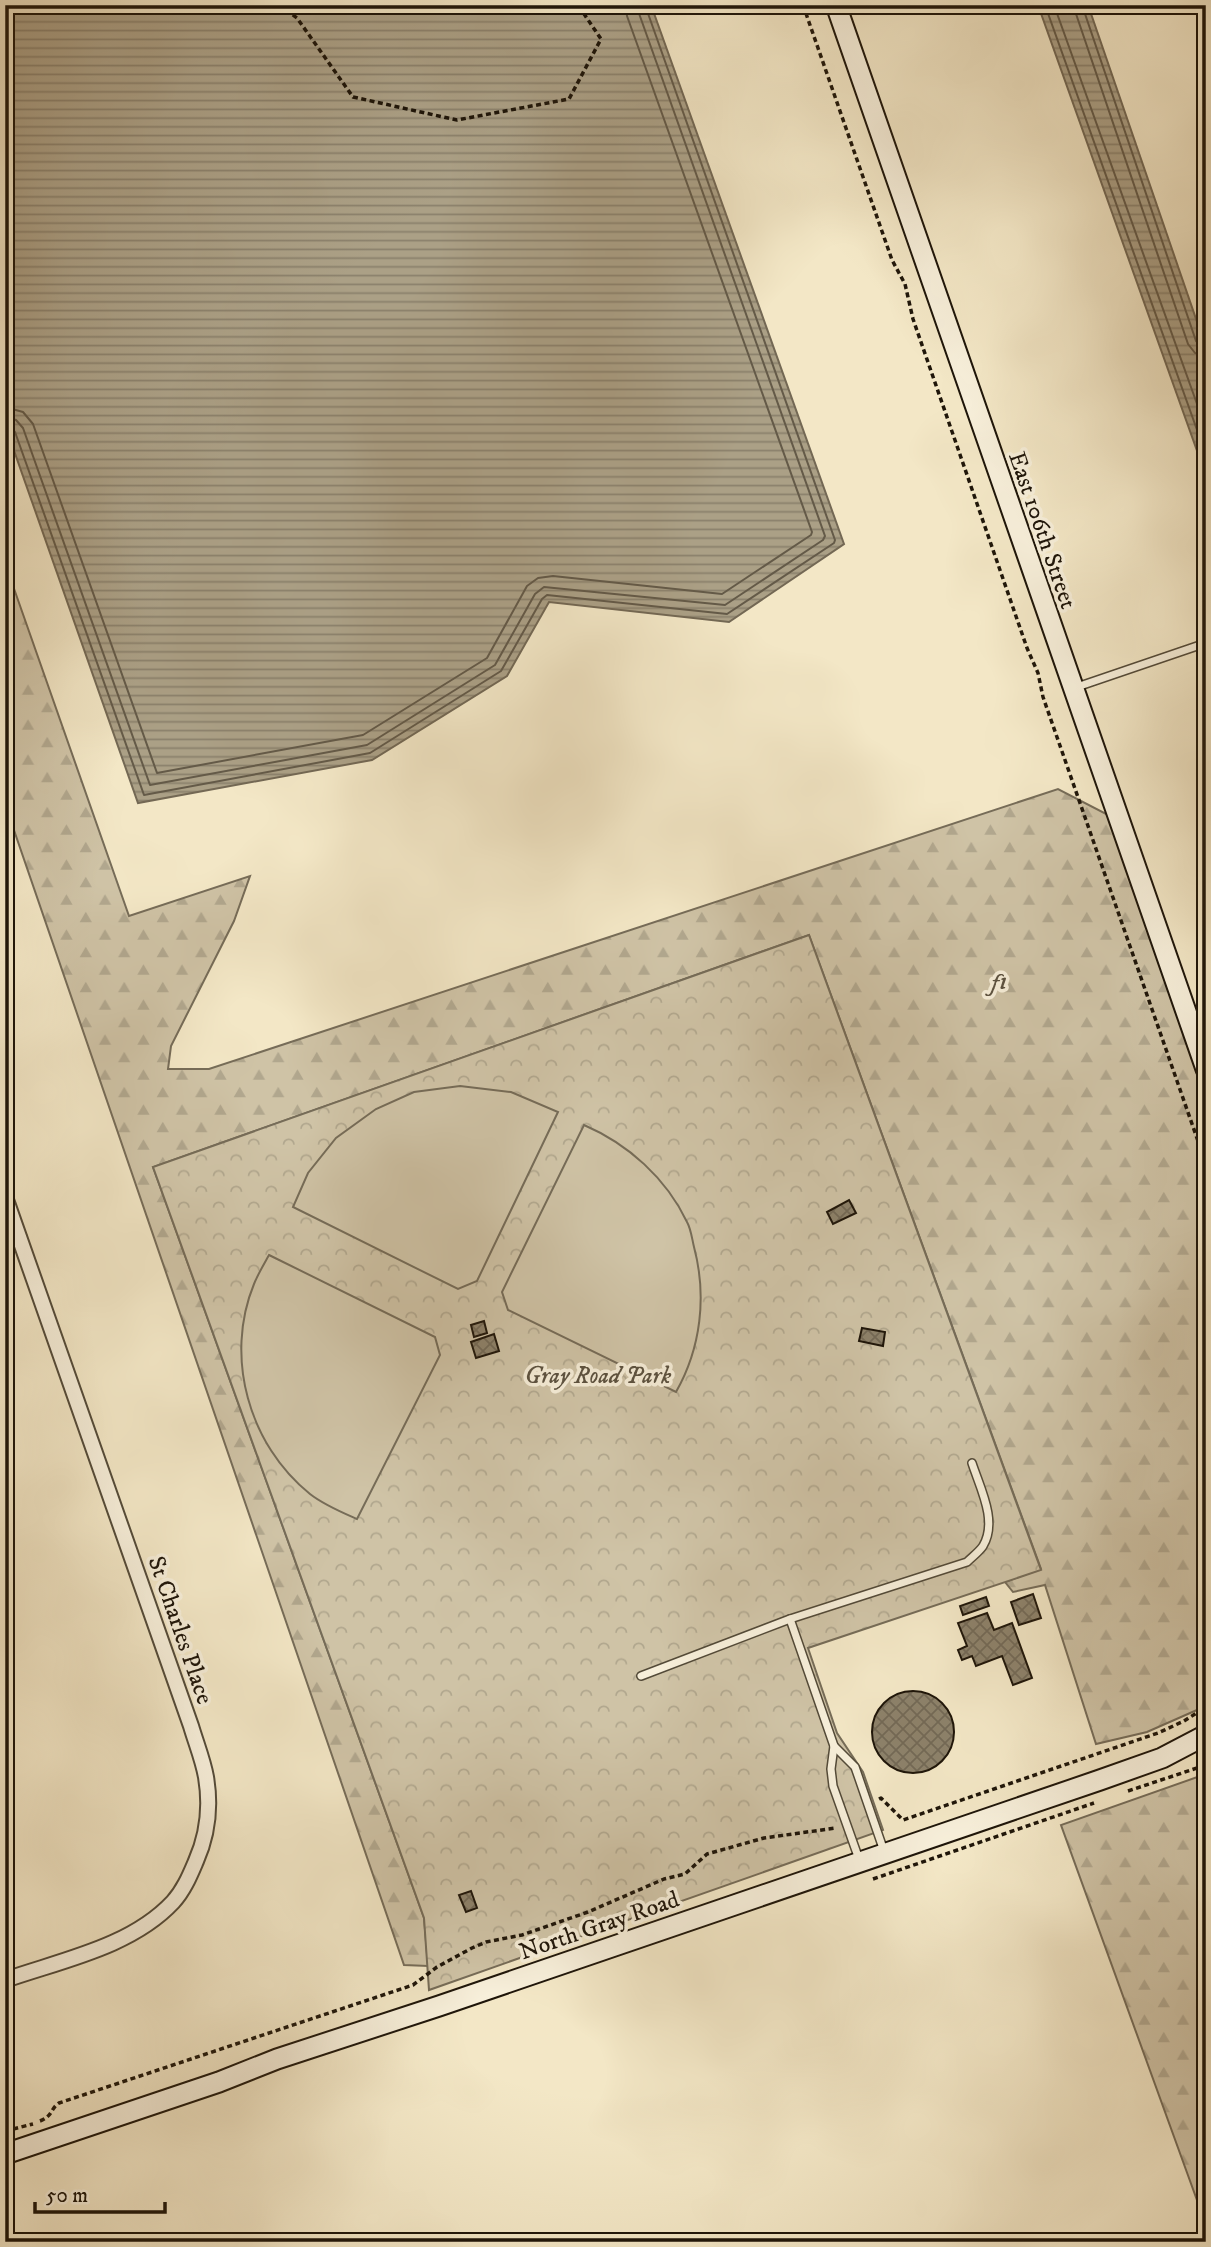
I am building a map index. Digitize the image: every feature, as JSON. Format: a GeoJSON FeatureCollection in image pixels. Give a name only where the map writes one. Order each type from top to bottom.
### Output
{"type":"FeatureCollection","features":[{"type":"Feature","properties":{"kind":"street","name":"East 106th Street"},"geometry":{"type":"LineString","coordinates":[[836,5],[1206,1069]]}},
{"type":"Feature","properties":{"kind":"street","name":"St Charles Place"},"geometry":{"type":"LineString","coordinates":[[5,1197],[12,1241],[191,1726],[206,1776],[209,1807],[206,1838],[188,1881],[173,1902],[131,1934],[110,1944],[5,1980]]}},
{"type":"Feature","properties":{"kind":"street","name":"North Gray Road"},"geometry":{"type":"LineString","coordinates":[[5,2154],[1145,1765],[1206,1735]]}},
{"type":"Feature","properties":{"kind":"lane"},"geometry":{"type":"LineString","coordinates":[[1072,688],[1206,643]]}},
{"type":"Feature","properties":{"kind":"lane"},"geometry":{"type":"LineString","coordinates":[[641,1676],[790,1619],[967,1562],[982,1548],[989,1531],[986,1505],[971,1463]]}},
{"type":"Feature","properties":{"kind":"lane"},"geometry":{"type":"LineString","coordinates":[[790,1619],[834,1746],[855,1767],[885,1854]]}},
{"type":"Feature","properties":{"kind":"lane"},"geometry":{"type":"LineString","coordinates":[[834,1746],[831,1769],[833,1786],[860,1862]]}},
{"type":"Feature","properties":{"kind":"path"},"geometry":{"type":"LineString","coordinates":[[279,5],[297,18],[353,97],[457,120],[569,99],[601,38],[578,5]]}},
{"type":"Feature","properties":{"kind":"path"},"geometry":{"type":"LineString","coordinates":[[803,5],[892,260],[905,284],[913,319],[1038,673],[1043,697],[1206,1164]]}},
{"type":"Feature","properties":{"kind":"path"},"geometry":{"type":"LineString","coordinates":[[869,1805],[881,1798],[903,1820],[1158,1733],[1206,1707]]}},
{"type":"Feature","properties":{"kind":"path"},"geometry":{"type":"LineString","coordinates":[[5,2131],[46,2119],[59,2103],[414,1985]]}},
{"type":"Feature","properties":{"kind":"green space","name":"f1"},"geometry":{"type":"Polygon","coordinates":[[[5,563],[129,916],[250,876],[234,921],[171,1046],[168,1069],[209,1069],[1058,789],[1114,818],[1206,1084],[1206,1706],[1147,1732],[1096,1744],[1045,1585],[1013,1592],[1005,1582],[1041,1569],[809,935],[153,1167],[424,1918],[428,1966],[404,1965],[5,804],[5,563]]]}},
{"type":"Feature","properties":{"kind":"green space","name":"Gray Road Park"},"geometry":{"type":"Polygon","coordinates":[[[809,935],[1041,1570],[808,1648],[837,1733],[863,1772],[883,1830],[429,1990],[424,1918],[153,1167],[809,935]]]}},
{"type":"Feature","properties":{"kind":"green space"},"geometry":{"type":"Polygon","coordinates":[[[460,1086],[511,1092],[558,1112],[477,1281],[458,1289],[293,1207],[308,1173],[336,1138],[376,1109],[414,1092],[460,1086]]]}},
{"type":"Feature","properties":{"kind":"green space"},"geometry":{"type":"Polygon","coordinates":[[[584,1125],[616,1142],[644,1164],[668,1191],[690,1228],[698,1265],[701,1303],[691,1358],[676,1392],[508,1310],[502,1292],[584,1125]]]}},
{"type":"Feature","properties":{"kind":"green space"},"geometry":{"type":"Polygon","coordinates":[[[269,1255],[435,1337],[440,1355],[357,1519],[315,1498],[289,1474],[271,1451],[248,1398],[242,1370],[245,1312],[254,1284],[269,1255]]]}},
{"type":"Feature","properties":{"kind":"green space"},"geometry":{"type":"Polygon","coordinates":[[[1206,1774],[1206,2225],[1061,1825],[1206,1774]]]}},
{"type":"Feature","properties":{"kind":"water"},"geometry":{"type":"Polygon","coordinates":[[[5,5],[651,5],[844,544],[729,622],[549,602],[507,676],[372,760],[138,803],[5,425],[5,5]]]}},
{"type":"Feature","properties":{"kind":"water"},"geometry":{"type":"Polygon","coordinates":[[[1038,5],[1088,5],[1206,348],[1206,476],[1038,5]]]}},
{"type":"Feature","properties":{"kind":"building"},"geometry":{"type":"Polygon","coordinates":[[[849,1200],[856,1213],[833,1224],[827,1212],[849,1200]]]}},
{"type":"Feature","properties":{"kind":"building"},"geometry":{"type":"Polygon","coordinates":[[[484,1321],[487,1333],[474,1337],[471,1325],[484,1321]]]}},
{"type":"Feature","properties":{"kind":"building"},"geometry":{"type":"Polygon","coordinates":[[[862,1328],[885,1332],[883,1346],[859,1341],[862,1328]]]}},
{"type":"Feature","properties":{"kind":"building"},"geometry":{"type":"Polygon","coordinates":[[[494,1334],[499,1351],[476,1358],[471,1342],[494,1334]]]}},
{"type":"Feature","properties":{"kind":"building"},"geometry":{"type":"Polygon","coordinates":[[[1033,1594],[1041,1618],[1019,1625],[1011,1602],[1033,1594]]]}},
{"type":"Feature","properties":{"kind":"building"},"geometry":{"type":"Polygon","coordinates":[[[986,1597],[989,1606],[963,1615],[960,1606],[986,1597]]]}},
{"type":"Feature","properties":{"kind":"building"},"geometry":{"type":"Polygon","coordinates":[[[987,1613],[994,1630],[1012,1623],[1032,1678],[1013,1685],[1002,1656],[976,1666],[972,1656],[962,1660],[958,1650],[967,1646],[958,1623],[987,1613]]]}},
{"type":"Feature","properties":{"kind":"building"},"geometry":{"type":"Polygon","coordinates":[[[913,1691],[929,1694],[942,1703],[951,1716],[954,1732],[951,1748],[942,1761],[929,1770],[913,1773],[897,1770],[884,1761],[875,1748],[872,1732],[875,1716],[884,1703],[897,1694],[913,1691]]]}},
{"type":"Feature","properties":{"kind":"building"},"geometry":{"type":"Polygon","coordinates":[[[471,1891],[477,1908],[466,1912],[459,1895],[471,1891]]]}}]}
